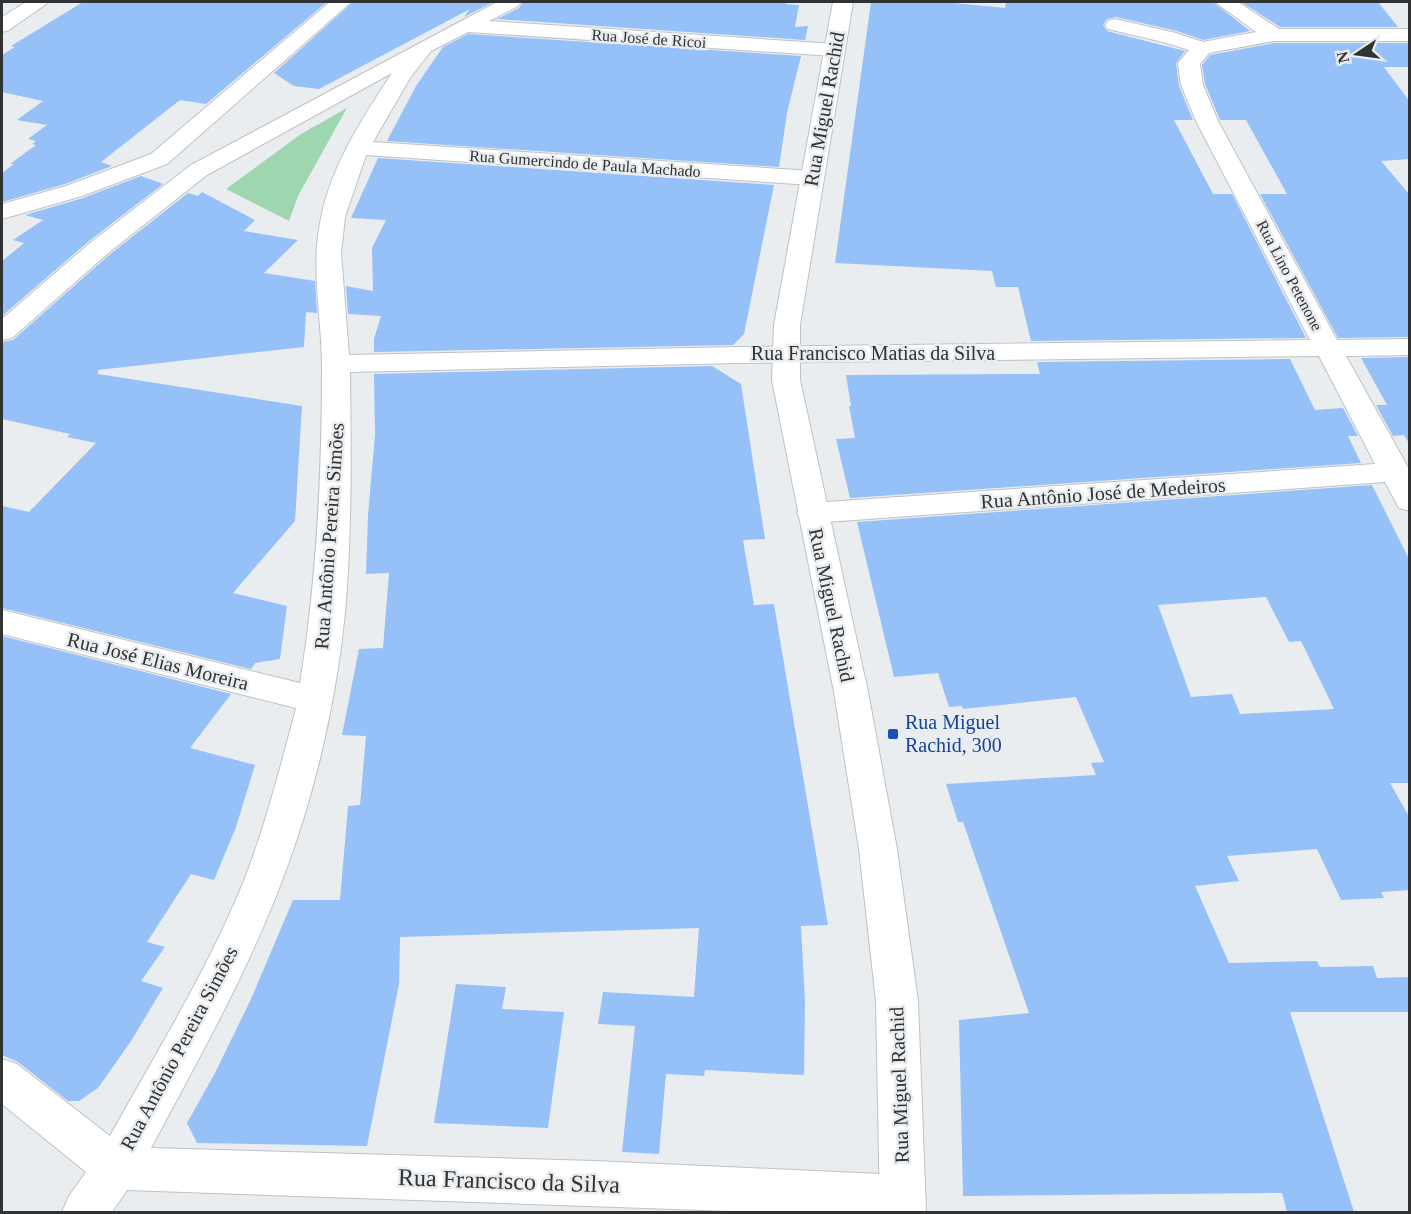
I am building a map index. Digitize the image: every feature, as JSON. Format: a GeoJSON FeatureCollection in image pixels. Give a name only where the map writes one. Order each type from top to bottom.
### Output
{"type":"FeatureCollection","features":[{"type":"Feature","properties":{"kind":"street"},"geometry":{"type":"LineString","coordinates":[[2,26],[39,2]]}},
{"type":"Feature","properties":{"kind":"street"},"geometry":{"type":"LineString","coordinates":[[2,212],[74,191],[159,159],[341,2]]}},
{"type":"Feature","properties":{"kind":"street","name":"Rua Antônio Pereira Simões"},"geometry":{"type":"LineString","coordinates":[[2,332],[99,248],[200,170],[424,46],[511,2]]}},
{"type":"Feature","properties":{"kind":"street","name":"Rua Miguel Rachid"},"geometry":{"type":"LineString","coordinates":[[843,2],[787,325],[786,380],[851,692],[878,849],[897,1001],[903,1205]]}},
{"type":"Feature","properties":{"kind":"street"},"geometry":{"type":"LineString","coordinates":[[1225,2],[1274,34]]}},
{"type":"Feature","properties":{"kind":"street"},"geometry":{"type":"LineString","coordinates":[[1115,25],[1169,37],[1202,48],[1274,34],[1402,42]]}},
{"type":"Feature","properties":{"kind":"street","name":"Rua José de Ricoi"},"geometry":{"type":"LineString","coordinates":[[463,26],[834,50]]}},
{"type":"Feature","properties":{"kind":"street","name":"Rua Antônio Pereira Simões"},"geometry":{"type":"LineString","coordinates":[[85,1212],[116,1168],[211,995],[264,878],[297,776],[315,700],[328,613],[336,482],[336,364],[328,253],[333,217],[344,181],[358,148],[401,76],[424,46]]}},
{"type":"Feature","properties":{"kind":"street","name":"Rua Lino Petenone"},"geometry":{"type":"LineString","coordinates":[[1202,48],[1189,63],[1192,85],[1203,112],[1410,501]]}},
{"type":"Feature","properties":{"kind":"street","name":"Rua Gumercindo de Paula Machado"},"geometry":{"type":"LineString","coordinates":[[358,148],[812,178]]}},
{"type":"Feature","properties":{"kind":"street"},"geometry":{"type":"LineString","coordinates":[[159,159],[200,170]]}},
{"type":"Feature","properties":{"kind":"street","name":"Rua Francisco Matias da Silva"},"geometry":{"type":"LineString","coordinates":[[336,364],[785,353],[1410,347]]}},
{"type":"Feature","properties":{"kind":"street","name":"Rua Antônio José de Medeiros"},"geometry":{"type":"LineString","coordinates":[[812,513],[1395,472]]}},
{"type":"Feature","properties":{"kind":"street","name":"Rua José Elias Moreira"},"geometry":{"type":"LineString","coordinates":[[2,622],[315,700]]}},
{"type":"Feature","properties":{"kind":"street"},"geometry":{"type":"LineString","coordinates":[[2,1078],[116,1168]]}},
{"type":"Feature","properties":{"kind":"street","name":"Rua Francisco da Silva"},"geometry":{"type":"LineString","coordinates":[[116,1168],[594,1183],[903,1205]]}},
{"type":"Feature","properties":{"kind":"green space"},"geometry":{"type":"Polygon","coordinates":[[[347,108],[298,196],[289,221],[226,189],[301,134],[347,108]]]}},
{"type":"Feature","properties":{"kind":"building"},"geometry":{"type":"Polygon","coordinates":[[[83,2],[327,2],[206,104],[180,100],[101,162],[112,166],[65,184],[2,202],[2,173],[14,164],[10,164],[36,145],[32,144],[36,141],[28,139],[47,125],[17,120],[43,101],[2,92],[2,55],[15,47],[11,46],[83,2]]]}},
{"type":"Feature","properties":{"kind":"building"},"geometry":{"type":"Polygon","coordinates":[[[353,2],[493,2],[464,17],[470,9],[319,89],[294,86],[274,73],[353,2]]]}},
{"type":"Feature","properties":{"kind":"building"},"geometry":{"type":"Polygon","coordinates":[[[523,2],[786,2],[785,4],[799,5],[795,27],[808,26],[805,40],[497,19],[519,8],[523,2]]]}},
{"type":"Feature","properties":{"kind":"building"},"geometry":{"type":"Polygon","coordinates":[[[871,2],[945,2],[1005,8],[1006,2],[1213,2],[1250,31],[1203,40],[1177,31],[1116,17],[1107,19],[1103,25],[1107,31],[1185,51],[1176,63],[1179,86],[1193,120],[1174,120],[1213,194],[1232,194],[1306,338],[1031,341],[1018,287],[996,287],[992,271],[835,263],[871,2]]]}},
{"type":"Feature","properties":{"kind":"building"},"geometry":{"type":"Polygon","coordinates":[[[1241,2],[1378,2],[1398,27],[1280,27],[1241,2]]]}},
{"type":"Feature","properties":{"kind":"building"},"geometry":{"type":"Polygon","coordinates":[[[468,34],[801,56],[787,113],[779,167],[387,141],[416,86],[443,47],[468,34]]]}},
{"type":"Feature","properties":{"kind":"building"},"geometry":{"type":"Polygon","coordinates":[[[1274,43],[1410,43],[1410,67],[1384,67],[1410,102],[1410,159],[1381,161],[1410,195],[1410,337],[1338,338],[1260,194],[1287,194],[1246,120],[1220,120],[1205,84],[1202,65],[1210,55],[1274,43]]]}},
{"type":"Feature","properties":{"kind":"building"},"geometry":{"type":"Polygon","coordinates":[[[378,158],[774,185],[744,334],[733,345],[374,352],[374,339],[381,316],[348,314],[346,286],[373,291],[372,248],[386,220],[351,218],[378,158]]]}},
{"type":"Feature","properties":{"kind":"building"},"geometry":{"type":"Polygon","coordinates":[[[141,176],[163,184],[89,241],[2,316],[2,261],[24,243],[13,240],[43,220],[25,215],[83,198],[141,176]]]}},
{"type":"Feature","properties":{"kind":"building"},"geometry":{"type":"Polygon","coordinates":[[[202,192],[255,220],[244,231],[298,240],[264,273],[315,281],[317,313],[306,312],[304,347],[98,370],[98,374],[302,406],[295,521],[233,593],[287,606],[280,659],[255,663],[251,669],[2,608],[2,506],[29,512],[96,443],[67,437],[70,434],[2,419],[2,342],[13,340],[109,255],[188,193],[198,196],[202,192]]]}},
{"type":"Feature","properties":{"kind":"building"},"geometry":{"type":"Polygon","coordinates":[[[1410,357],[1410,445],[1404,435],[1393,436],[1376,405],[1387,405],[1361,358],[1410,357]]]}},
{"type":"Feature","properties":{"kind":"building"},"geometry":{"type":"Polygon","coordinates":[[[1290,359],[1315,410],[1343,408],[1358,436],[1348,436],[1361,463],[850,498],[836,439],[855,438],[846,375],[1040,374],[1037,362],[1290,359]]]}},
{"type":"Feature","properties":{"kind":"building"},"geometry":{"type":"Polygon","coordinates":[[[712,366],[741,384],[765,539],[743,540],[754,605],[774,604],[828,925],[801,926],[805,1002],[804,1075],[705,1070],[704,1076],[666,1074],[659,1154],[622,1152],[635,1026],[598,1024],[603,992],[694,997],[699,928],[400,937],[399,984],[367,1146],[197,1143],[187,1123],[215,1073],[251,999],[293,900],[340,900],[348,806],[360,805],[366,736],[342,735],[359,649],[383,648],[389,573],[366,574],[368,515],[375,435],[374,374],[712,366]]]}},
{"type":"Feature","properties":{"kind":"building"},"geometry":{"type":"Polygon","coordinates":[[[1372,485],[1410,561],[1410,783],[1390,783],[1410,818],[1410,890],[1381,892],[1384,898],[1341,900],[1317,849],[1227,856],[1239,881],[1195,886],[1229,963],[1317,961],[1320,967],[1373,966],[1377,978],[1410,977],[1410,1012],[1290,1012],[1354,1212],[1287,1212],[1282,1193],[963,1196],[959,1020],[1029,1013],[963,822],[958,822],[946,784],[1096,775],[1091,763],[1104,762],[1076,697],[963,709],[962,706],[949,707],[938,673],[894,677],[857,522],[1372,485]],[[1266,597],[1158,605],[1191,697],[1232,694],[1240,714],[1334,709],[1301,641],[1289,642],[1266,597]]]}},
{"type":"Feature","properties":{"kind":"building"},"geometry":{"type":"Polygon","coordinates":[[[2,636],[231,694],[190,748],[255,765],[236,827],[214,880],[191,874],[147,942],[165,947],[141,981],[163,988],[131,1041],[98,1088],[79,1101],[68,1101],[18,1062],[2,1055],[2,636]]]}},
{"type":"Feature","properties":{"kind":"building"},"geometry":{"type":"Polygon","coordinates":[[[456,984],[506,987],[502,1009],[564,1012],[548,1128],[434,1123],[456,984]]]}},
{"type":"Feature","properties":{"kind":"place","name":"Rua Miguel Rachid, 300"},"geometry":{"type":"Point","coordinates":[893,734]}}]}
